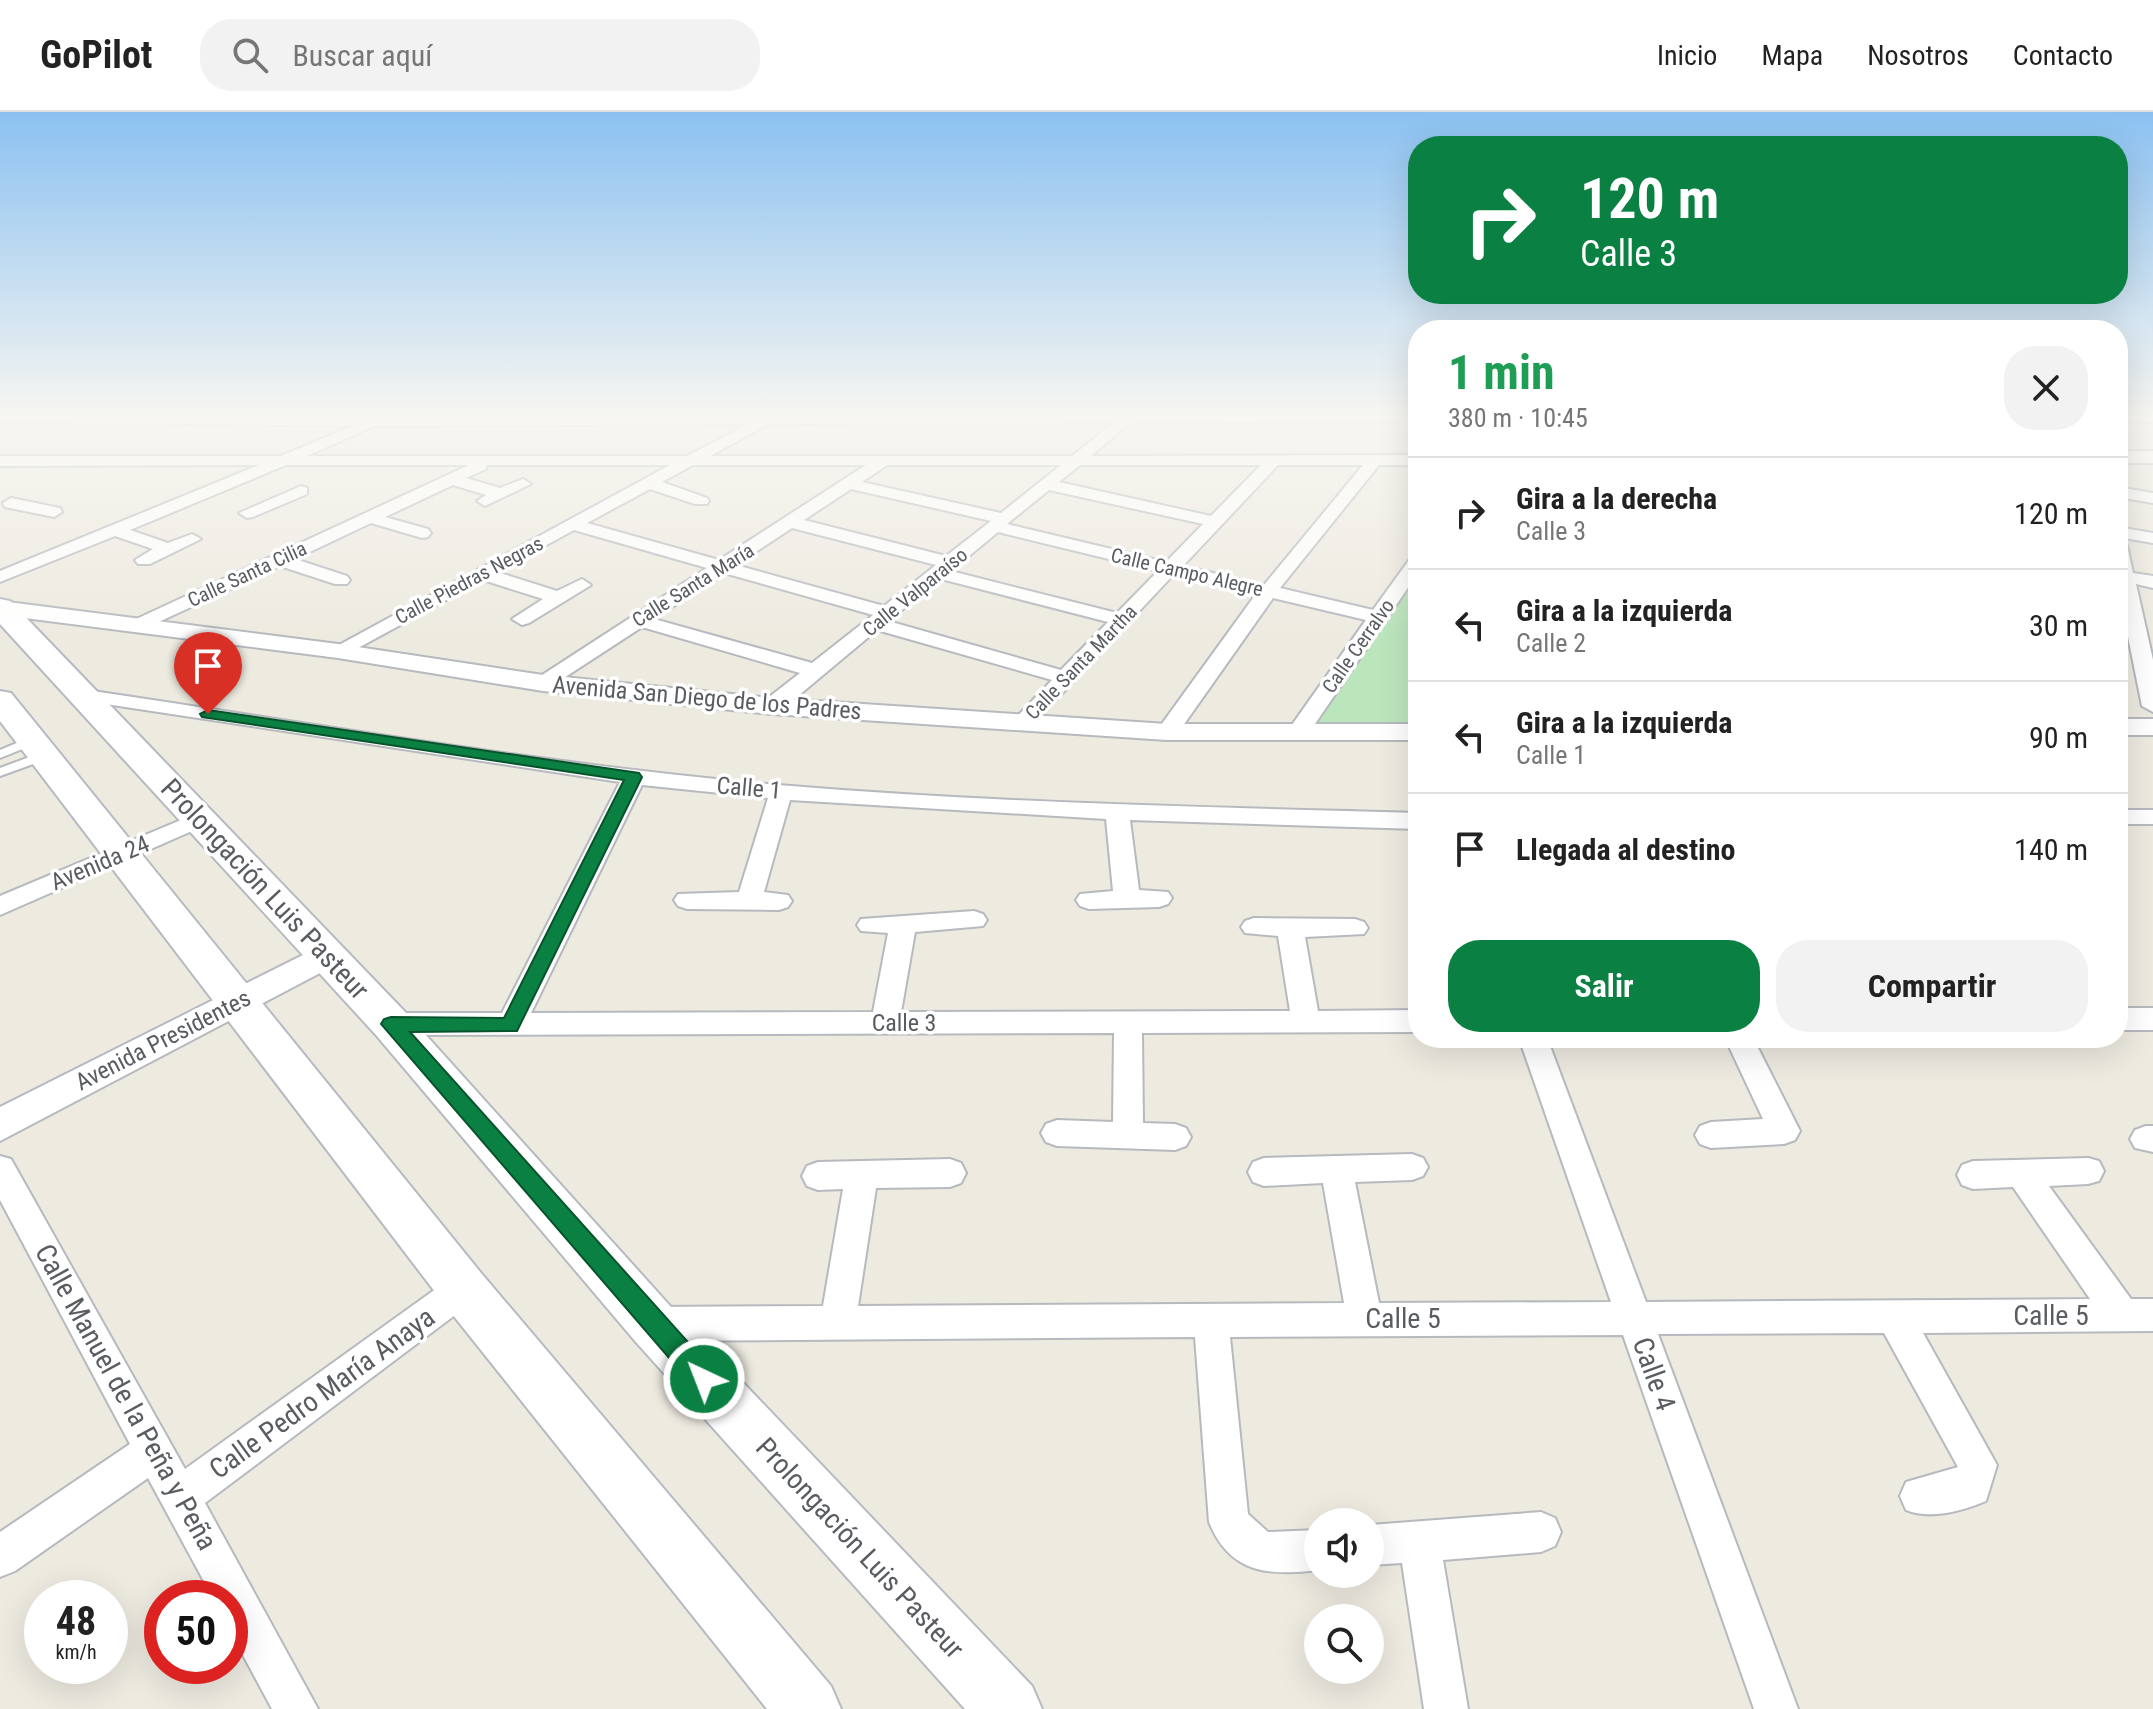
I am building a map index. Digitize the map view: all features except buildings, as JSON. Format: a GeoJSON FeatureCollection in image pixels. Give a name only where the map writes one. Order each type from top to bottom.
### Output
{"type":"FeatureCollection","features":[{"type":"Feature","properties":{"kind":"main road","name":"Prolongación Luis Pasteur"},"geometry":{"type":"LineString","coordinates":[[1,608],[391,1024],[653,1324],[1009,1709]]}},
{"type":"Feature","properties":{"kind":"main road"},"geometry":{"type":"LineString","coordinates":[[0,700],[235,1003],[463,1289],[808,1709]]}},
{"type":"Feature","properties":{"kind":"street"},"geometry":{"type":"LineString","coordinates":[[0,577],[218,489]]}},
{"type":"Feature","properties":{"kind":"street","name":"Calle Santa Cilia"},"geometry":{"type":"LineString","coordinates":[[139,625],[431,489]]}},
{"type":"Feature","properties":{"kind":"street"},"geometry":{"type":"LineString","coordinates":[[483,489],[501,494]]}},
{"type":"Feature","properties":{"kind":"street"},"geometry":{"type":"LineString","coordinates":[[482,503],[513,489]]}},
{"type":"Feature","properties":{"kind":"street","name":"Calle Piedras Negras"},"geometry":{"type":"LineString","coordinates":[[338,651],[642,489]]}},
{"type":"Feature","properties":{"kind":"street"},"geometry":{"type":"LineString","coordinates":[[664,489],[701,501]]}},
{"type":"Feature","properties":{"kind":"street","name":"Calle Santa María"},"geometry":{"type":"LineString","coordinates":[[543,683],[842,489]]}},
{"type":"Feature","properties":{"kind":"street","name":"Calle Campo Alegre"},"geometry":{"type":"LineString","coordinates":[[867,489],[1377,617]]}},
{"type":"Feature","properties":{"kind":"street","name":"Calle Valparaíso"},"geometry":{"type":"LineString","coordinates":[[772,706],[1045,489]]}},
{"type":"Feature","properties":{"kind":"street"},"geometry":{"type":"LineString","coordinates":[[1065,489],[1217,522]]}},
{"type":"Feature","properties":{"kind":"street","name":"Calle Santa Martha"},"geometry":{"type":"LineString","coordinates":[[1021,724],[1248,489]]}},
{"type":"Feature","properties":{"kind":"street"},"geometry":{"type":"LineString","coordinates":[[1167,732],[1268,591],[1352,489]]}},
{"type":"Feature","properties":{"kind":"street"},"geometry":{"type":"LineString","coordinates":[[214,490],[264,506]]}},
{"type":"Feature","properties":{"kind":"street"},"geometry":{"type":"LineString","coordinates":[[247,513],[301,491]]}},
{"type":"Feature","properties":{"kind":"street"},"geometry":{"type":"LineString","coordinates":[[686,510],[720,491]]}},
{"type":"Feature","properties":{"kind":"street"},"geometry":{"type":"LineString","coordinates":[[2128,494],[2153,498]]}},
{"type":"Feature","properties":{"kind":"street"},"geometry":{"type":"LineString","coordinates":[[13,509],[54,512]]}},
{"type":"Feature","properties":{"kind":"street"},"geometry":{"type":"LineString","coordinates":[[369,517],[422,533]]}},
{"type":"Feature","properties":{"kind":"street"},"geometry":{"type":"LineString","coordinates":[[790,522],[1121,620]]}},
{"type":"Feature","properties":{"kind":"street"},"geometry":{"type":"LineString","coordinates":[[403,542],[442,523]]}},
{"type":"Feature","properties":{"kind":"street"},"geometry":{"type":"LineString","coordinates":[[574,525],[724,567],[1064,677]]}},
{"type":"Feature","properties":{"kind":"street"},"geometry":{"type":"LineString","coordinates":[[114,530],[169,549]]}},
{"type":"Feature","properties":{"kind":"street"},"geometry":{"type":"LineString","coordinates":[[2128,534],[2153,538]]}},
{"type":"Feature","properties":{"kind":"street"},"geometry":{"type":"LineString","coordinates":[[144,560],[192,539]]}},
{"type":"Feature","properties":{"kind":"street"},"geometry":{"type":"LineString","coordinates":[[277,559],[332,584],[359,571]]}},
{"type":"Feature","properties":{"kind":"street"},"geometry":{"type":"LineString","coordinates":[[481,573],[559,598]]}},
{"type":"Feature","properties":{"kind":"street","name":"Calle Cerralvo"},"geometry":{"type":"LineString","coordinates":[[1298,732],[1408,574]]}},
{"type":"Feature","properties":{"kind":"street"},"geometry":{"type":"LineString","coordinates":[[2128,577],[2153,582]]}},
{"type":"Feature","properties":{"kind":"street"},"geometry":{"type":"LineString","coordinates":[[522,619],[582,585]]}},
{"type":"Feature","properties":{"kind":"street"},"geometry":{"type":"LineString","coordinates":[[2128,590],[2145,630],[2153,706]]}},
{"type":"Feature","properties":{"kind":"street","name":"Avenida San Diego de los Padres"},"geometry":{"type":"LineString","coordinates":[[1,608],[338,651],[543,683],[772,706],[1167,732],[1408,732]]}},
{"type":"Feature","properties":{"kind":"street"},"geometry":{"type":"LineString","coordinates":[[638,620],[816,671]]}},
{"type":"Feature","properties":{"kind":"street","name":"Calle 1"},"geometry":{"type":"LineString","coordinates":[[86,696],[634,777],[781,792],[1117,812],[1408,821]]}},
{"type":"Feature","properties":{"kind":"street"},"geometry":{"type":"LineString","coordinates":[[2128,727],[2153,727]]}},
{"type":"Feature","properties":{"kind":"street"},"geometry":{"type":"LineString","coordinates":[[510,1026],[634,777]]}},
{"type":"Feature","properties":{"kind":"street"},"geometry":{"type":"LineString","coordinates":[[749,901],[781,792]]}},
{"type":"Feature","properties":{"kind":"street"},"geometry":{"type":"LineString","coordinates":[[1117,812],[1127,899]]}},
{"type":"Feature","properties":{"kind":"street"},"geometry":{"type":"LineString","coordinates":[[2128,817],[2153,817]]}},
{"type":"Feature","properties":{"kind":"street","name":"Avenida 24"},"geometry":{"type":"LineString","coordinates":[[0,906],[200,819]]}},
{"type":"Feature","properties":{"kind":"street"},"geometry":{"type":"LineString","coordinates":[[1089,900],[1159,898]]}},
{"type":"Feature","properties":{"kind":"street"},"geometry":{"type":"LineString","coordinates":[[687,900],[779,901]]}},
{"type":"Feature","properties":{"kind":"street"},"geometry":{"type":"LineString","coordinates":[[870,925],[974,920]]}},
{"type":"Feature","properties":{"kind":"street"},"geometry":{"type":"LineString","coordinates":[[885,1023],[903,924]]}},
{"type":"Feature","properties":{"kind":"street"},"geometry":{"type":"LineString","coordinates":[[1254,927],[1355,928]]}},
{"type":"Feature","properties":{"kind":"street"},"geometry":{"type":"LineString","coordinates":[[1290,927],[1306,1022]]}},
{"type":"Feature","properties":{"kind":"street","name":"Avenida Presidentes"},"geometry":{"type":"LineString","coordinates":[[0,1125],[327,955]]}},
{"type":"Feature","properties":{"kind":"street","name":"Calle 3"},"geometry":{"type":"LineString","coordinates":[[391,1024],[1408,1021]]}},
{"type":"Feature","properties":{"kind":"street"},"geometry":{"type":"LineString","coordinates":[[1128,1022],[1128,1136]]}},
{"type":"Feature","properties":{"kind":"street","name":"Calle 4"},"geometry":{"type":"LineString","coordinates":[[1537,1048],[1776,1709]]}},
{"type":"Feature","properties":{"kind":"street"},"geometry":{"type":"LineString","coordinates":[[1711,1135],[1784,1131],[1744,1048]]}},
{"type":"Feature","properties":{"kind":"street"},"geometry":{"type":"LineString","coordinates":[[1057,1133],[1175,1137]]}},
{"type":"Feature","properties":{"kind":"street"},"geometry":{"type":"LineString","coordinates":[[1264,1172],[1412,1167]]}},
{"type":"Feature","properties":{"kind":"street","name":"Calle Manuel de la Peña y Peña"},"geometry":{"type":"LineString","coordinates":[[0,1169],[296,1709]]}},
{"type":"Feature","properties":{"kind":"street"},"geometry":{"type":"LineString","coordinates":[[1337,1170],[1364,1319]]}},
{"type":"Feature","properties":{"kind":"street"},"geometry":{"type":"LineString","coordinates":[[1973,1175],[2088,1171]]}},
{"type":"Feature","properties":{"kind":"street"},"geometry":{"type":"LineString","coordinates":[[818,1176],[950,1173]]}},
{"type":"Feature","properties":{"kind":"street"},"geometry":{"type":"LineString","coordinates":[[2022,1174],[2137,1315]]}},
{"type":"Feature","properties":{"kind":"street"},"geometry":{"type":"LineString","coordinates":[[838,1322],[862,1175]]}},
{"type":"Feature","properties":{"kind":"street","name":"Calle Pedro María Anaya"},"geometry":{"type":"LineString","coordinates":[[181,1496],[463,1289]]}},
{"type":"Feature","properties":{"kind":"street","name":"Calle 5"},"geometry":{"type":"LineString","coordinates":[[653,1324],[2137,1315]]}},
{"type":"Feature","properties":{"kind":"street"},"geometry":{"type":"LineString","coordinates":[[1894,1316],[1978,1465],[1972,1487],[1920,1496]]}},
{"type":"Feature","properties":{"kind":"street"},"geometry":{"type":"LineString","coordinates":[[1211,1320],[1229,1522],[1244,1543],[1268,1554],[1304,1551]]}},
{"type":"Feature","properties":{"kind":"street"},"geometry":{"type":"LineString","coordinates":[[0,1556],[155,1450]]}},
{"type":"Feature","properties":{"kind":"street"},"geometry":{"type":"LineString","coordinates":[[1384,1544],[1541,1532]]}},
{"type":"Feature","properties":{"kind":"street"},"geometry":{"type":"LineString","coordinates":[[1419,1541],[1446,1709]]}},
{"type":"Feature","properties":{"kind":"lane"},"geometry":{"type":"LineString","coordinates":[[0,754],[37,749]]}},
{"type":"Feature","properties":{"kind":"lane"},"geometry":{"type":"LineString","coordinates":[[0,772],[37,749]]}},
{"type":"Feature","properties":{"kind":"green space"},"geometry":{"type":"Polygon","coordinates":[[[1408,586],[1408,727],[1310,727],[1408,586]]]}},
{"type":"Feature","properties":{"kind":"route"},"geometry":{"type":"LineString","coordinates":[[208,714],[634,777],[510,1026],[391,1024],[704,1379]]}}]}
